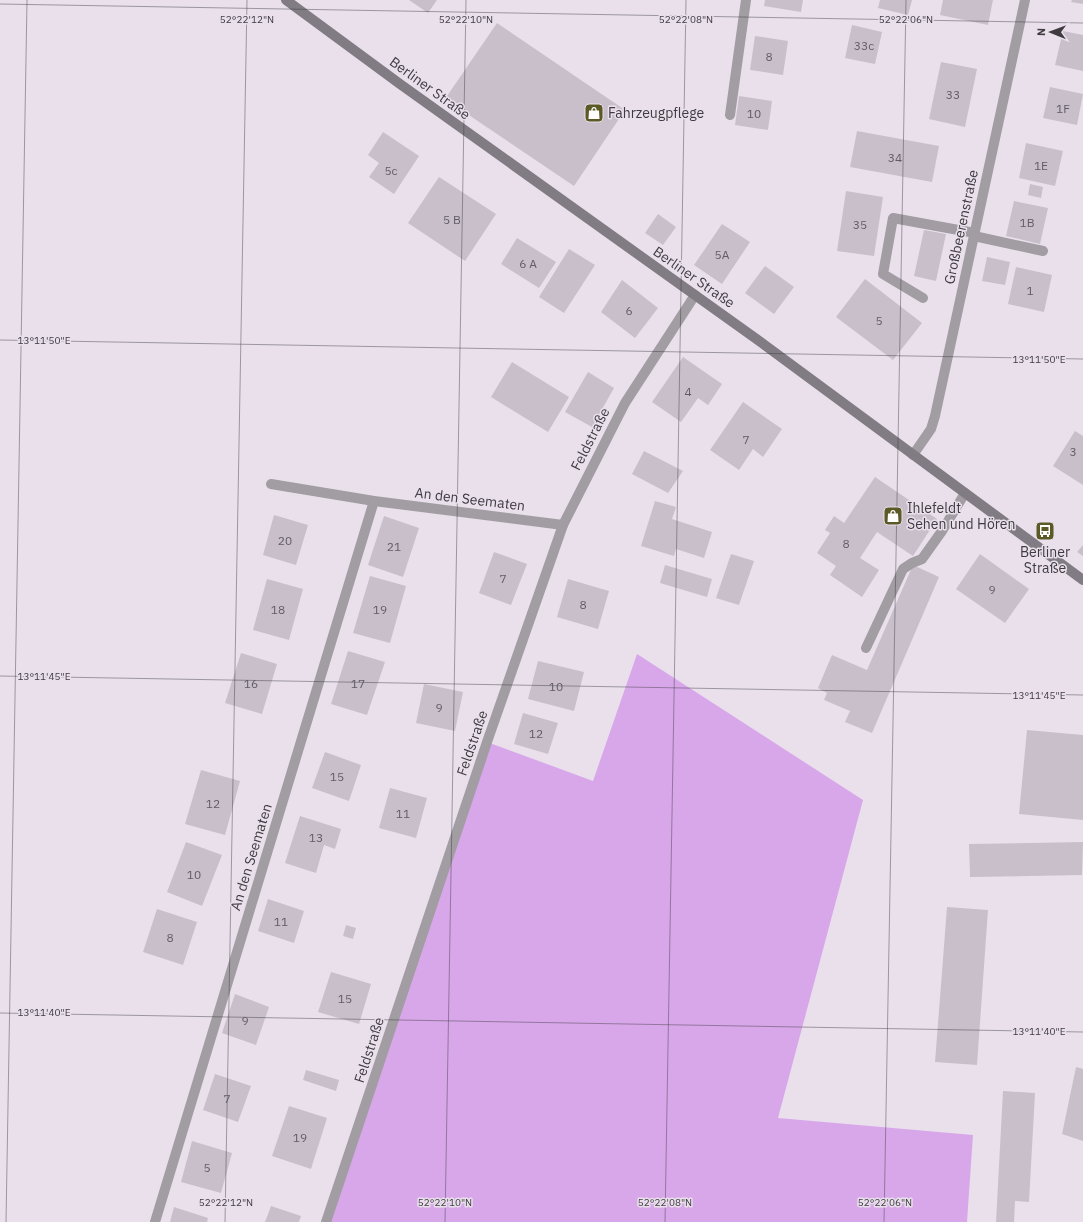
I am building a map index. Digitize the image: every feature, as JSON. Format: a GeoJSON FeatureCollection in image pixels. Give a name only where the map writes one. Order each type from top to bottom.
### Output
{"type":"FeatureCollection","features":[{"type":"Feature","properties":{"kind":"main road","name":"Berliner Straße"},"geometry":{"type":"LineString","coordinates":[[286,0],[388,75],[780,356],[1083,580]]}},
{"type":"Feature","properties":{"kind":"street"},"geometry":{"type":"LineString","coordinates":[[730,115],[746,0]]}},
{"type":"Feature","properties":{"kind":"street","name":"Großbeerenstraße"},"geometry":{"type":"LineString","coordinates":[[913,455],[931,428],[935,416],[1025,0]]}},
{"type":"Feature","properties":{"kind":"street"},"geometry":{"type":"LineString","coordinates":[[923,298],[883,274],[893,218],[974,234],[1043,251]]}},
{"type":"Feature","properties":{"kind":"street","name":"Feldstraße"},"geometry":{"type":"LineString","coordinates":[[326,1222],[487,742],[563,525],[625,403],[696,295]]}},
{"type":"Feature","properties":{"kind":"street","name":"An den Seematen"},"geometry":{"type":"LineString","coordinates":[[271,484],[374,501],[563,525]]}},
{"type":"Feature","properties":{"kind":"street"},"geometry":{"type":"LineString","coordinates":[[866,648],[903,569],[922,559],[942,531],[965,493]]}},
{"type":"Feature","properties":{"kind":"street","name":"An den Seematen"},"geometry":{"type":"LineString","coordinates":[[155,1222],[374,501]]}},
{"type":"Feature","properties":{"kind":"shaded area"},"geometry":{"type":"Polygon","coordinates":[[[637,654],[863,800],[778,1118],[973,1135],[967,1222],[326,1222],[487,742],[593,781],[637,654]]]}},
{"type":"Feature","properties":{"kind":"building"},"geometry":{"type":"Polygon","coordinates":[[[409,0],[437,0],[428,13],[409,0]]]}},
{"type":"Feature","properties":{"kind":"building"},"geometry":{"type":"Polygon","coordinates":[[[765,0],[803,0],[801,12],[764,6],[765,0]]]}},
{"type":"Feature","properties":{"kind":"building"},"geometry":{"type":"Polygon","coordinates":[[[880,0],[912,0],[908,15],[878,8],[880,0]]]}},
{"type":"Feature","properties":{"kind":"building"},"geometry":{"type":"Polygon","coordinates":[[[943,0],[993,0],[988,25],[940,15],[943,0]]]}},
{"type":"Feature","properties":{"kind":"building"},"geometry":{"type":"Polygon","coordinates":[[[1072,0],[1083,0],[1083,4],[1071,2],[1072,0]]]}},
{"type":"Feature","properties":{"kind":"building"},"geometry":{"type":"Polygon","coordinates":[[[497,23],[625,110],[574,186],[445,99],[497,23]]]}},
{"type":"Feature","properties":{"kind":"building"},"geometry":{"type":"Polygon","coordinates":[[[852,25],[882,32],[875,64],[845,58],[852,25]]]}},
{"type":"Feature","properties":{"kind":"building"},"geometry":{"type":"Polygon","coordinates":[[[1063,31],[1083,35],[1083,71],[1055,65],[1063,31]]]}},
{"type":"Feature","properties":{"kind":"building"},"geometry":{"type":"Polygon","coordinates":[[[755,36],[788,41],[783,75],[750,70],[755,36]]]}},
{"type":"Feature","properties":{"kind":"building"},"geometry":{"type":"Polygon","coordinates":[[[941,62],[977,69],[965,127],[929,119],[941,62]]]}},
{"type":"Feature","properties":{"kind":"building"},"geometry":{"type":"Polygon","coordinates":[[[1050,87],[1083,94],[1077,125],[1043,118],[1050,87]]]}},
{"type":"Feature","properties":{"kind":"building"},"geometry":{"type":"Polygon","coordinates":[[[739,96],[772,101],[768,130],[735,125],[739,96]]]}},
{"type":"Feature","properties":{"kind":"building"},"geometry":{"type":"Polygon","coordinates":[[[857,131],[939,146],[932,182],[850,167],[857,131]]]}},
{"type":"Feature","properties":{"kind":"building"},"geometry":{"type":"Polygon","coordinates":[[[383,132],[419,156],[394,194],[369,177],[379,163],[368,155],[383,132]]]}},
{"type":"Feature","properties":{"kind":"building"},"geometry":{"type":"Polygon","coordinates":[[[1026,143],[1063,151],[1055,186],[1019,178],[1026,143]]]}},
{"type":"Feature","properties":{"kind":"building"},"geometry":{"type":"Polygon","coordinates":[[[439,177],[496,214],[465,261],[408,223],[439,177]]]}},
{"type":"Feature","properties":{"kind":"building"},"geometry":{"type":"Polygon","coordinates":[[[1030,184],[1043,187],[1041,198],[1028,195],[1030,184]]]}},
{"type":"Feature","properties":{"kind":"building"},"geometry":{"type":"Polygon","coordinates":[[[846,191],[883,197],[874,256],[837,251],[846,191]]]}},
{"type":"Feature","properties":{"kind":"building"},"geometry":{"type":"Polygon","coordinates":[[[1014,201],[1048,208],[1040,244],[1006,236],[1014,201]]]}},
{"type":"Feature","properties":{"kind":"building"},"geometry":{"type":"Polygon","coordinates":[[[658,214],[676,227],[663,245],[645,233],[658,214]]]}},
{"type":"Feature","properties":{"kind":"building"},"geometry":{"type":"Polygon","coordinates":[[[722,224],[750,242],[722,284],[694,265],[722,224]]]}},
{"type":"Feature","properties":{"kind":"building"},"geometry":{"type":"Polygon","coordinates":[[[924,230],[946,234],[936,281],[914,276],[924,230]]]}},
{"type":"Feature","properties":{"kind":"building"},"geometry":{"type":"Polygon","coordinates":[[[517,238],[556,262],[539,288],[501,264],[517,238]]]}},
{"type":"Feature","properties":{"kind":"building"},"geometry":{"type":"Polygon","coordinates":[[[569,249],[595,265],[564,313],[539,297],[569,249]]]}},
{"type":"Feature","properties":{"kind":"building"},"geometry":{"type":"Polygon","coordinates":[[[987,257],[1010,262],[1005,285],[982,281],[987,257]]]}},
{"type":"Feature","properties":{"kind":"building"},"geometry":{"type":"Polygon","coordinates":[[[765,266],[794,287],[774,314],[745,293],[765,266]]]}},
{"type":"Feature","properties":{"kind":"building"},"geometry":{"type":"Polygon","coordinates":[[[1016,267],[1052,275],[1044,312],[1008,304],[1016,267]]]}},
{"type":"Feature","properties":{"kind":"building"},"geometry":{"type":"Polygon","coordinates":[[[865,279],[922,323],[893,360],[836,317],[865,279]]]}},
{"type":"Feature","properties":{"kind":"building"},"geometry":{"type":"Polygon","coordinates":[[[622,280],[658,308],[635,338],[601,312],[622,280]]]}},
{"type":"Feature","properties":{"kind":"building"},"geometry":{"type":"Polygon","coordinates":[[[683,357],[722,384],[708,405],[698,398],[681,422],[652,402],[683,357]]]}},
{"type":"Feature","properties":{"kind":"building"},"geometry":{"type":"Polygon","coordinates":[[[512,362],[569,397],[548,432],[491,397],[512,362]]]}},
{"type":"Feature","properties":{"kind":"building"},"geometry":{"type":"Polygon","coordinates":[[[588,372],[614,388],[592,427],[565,412],[588,372]]]}},
{"type":"Feature","properties":{"kind":"building"},"geometry":{"type":"Polygon","coordinates":[[[743,402],[782,429],[763,457],[753,449],[739,470],[710,450],[743,402]]]}},
{"type":"Feature","properties":{"kind":"building"},"geometry":{"type":"Polygon","coordinates":[[[1075,431],[1083,436],[1083,485],[1053,466],[1075,431]]]}},
{"type":"Feature","properties":{"kind":"building"},"geometry":{"type":"Polygon","coordinates":[[[644,451],[683,471],[668,493],[632,474],[644,451]]]}},
{"type":"Feature","properties":{"kind":"building"},"geometry":{"type":"Polygon","coordinates":[[[875,477],[937,519],[913,556],[877,532],[860,558],[879,570],[862,597],[830,575],[836,566],[817,553],[830,533],[825,530],[834,516],[844,523],[875,477]]]}},
{"type":"Feature","properties":{"kind":"building"},"geometry":{"type":"Polygon","coordinates":[[[655,501],[676,507],[672,519],[712,532],[704,558],[676,549],[674,556],[641,546],[655,501]]]}},
{"type":"Feature","properties":{"kind":"building"},"geometry":{"type":"Polygon","coordinates":[[[274,515],[308,525],[296,565],[263,555],[274,515]]]}},
{"type":"Feature","properties":{"kind":"building"},"geometry":{"type":"Polygon","coordinates":[[[384,516],[419,528],[403,577],[368,565],[384,516]]]}},
{"type":"Feature","properties":{"kind":"building"},"geometry":{"type":"Polygon","coordinates":[[[1083,545],[1083,556],[1077,552],[1083,545]]]}},
{"type":"Feature","properties":{"kind":"building"},"geometry":{"type":"Polygon","coordinates":[[[494,552],[527,564],[511,605],[479,593],[494,552]]]}},
{"type":"Feature","properties":{"kind":"building"},"geometry":{"type":"Polygon","coordinates":[[[731,554],[754,561],[739,605],[716,598],[731,554]]]}},
{"type":"Feature","properties":{"kind":"building"},"geometry":{"type":"Polygon","coordinates":[[[980,554],[1029,589],[1005,623],[956,589],[980,554]]]}},
{"type":"Feature","properties":{"kind":"building"},"geometry":{"type":"Polygon","coordinates":[[[665,565],[712,579],[707,597],[660,583],[665,565]]]}},
{"type":"Feature","properties":{"kind":"building"},"geometry":{"type":"Polygon","coordinates":[[[913,565],[939,577],[872,733],[845,722],[850,711],[824,700],[827,693],[818,688],[832,655],[867,670],[913,565]]]}},
{"type":"Feature","properties":{"kind":"building"},"geometry":{"type":"Polygon","coordinates":[[[370,576],[406,586],[390,643],[353,633],[370,576]]]}},
{"type":"Feature","properties":{"kind":"building"},"geometry":{"type":"Polygon","coordinates":[[[267,579],[303,589],[289,640],[253,630],[267,579]]]}},
{"type":"Feature","properties":{"kind":"building"},"geometry":{"type":"Polygon","coordinates":[[[568,579],[609,591],[598,629],[557,617],[568,579]]]}},
{"type":"Feature","properties":{"kind":"building"},"geometry":{"type":"Polygon","coordinates":[[[348,651],[385,662],[367,715],[331,704],[348,651]]]}},
{"type":"Feature","properties":{"kind":"building"},"geometry":{"type":"Polygon","coordinates":[[[241,653],[277,664],[262,714],[225,703],[241,653]]]}},
{"type":"Feature","properties":{"kind":"building"},"geometry":{"type":"Polygon","coordinates":[[[538,661],[584,672],[574,711],[528,699],[538,661]]]}},
{"type":"Feature","properties":{"kind":"building"},"geometry":{"type":"Polygon","coordinates":[[[424,684],[463,692],[455,731],[416,723],[424,684]]]}},
{"type":"Feature","properties":{"kind":"building"},"geometry":{"type":"Polygon","coordinates":[[[523,713],[558,723],[548,754],[514,744],[523,713]]]}},
{"type":"Feature","properties":{"kind":"building"},"geometry":{"type":"Polygon","coordinates":[[[1027,730],[1083,735],[1083,820],[1019,814],[1027,730]]]}},
{"type":"Feature","properties":{"kind":"building"},"geometry":{"type":"Polygon","coordinates":[[[325,752],[361,765],[349,801],[312,788],[325,752]]]}},
{"type":"Feature","properties":{"kind":"building"},"geometry":{"type":"Polygon","coordinates":[[[201,770],[240,781],[225,835],[185,824],[201,770]]]}},
{"type":"Feature","properties":{"kind":"building"},"geometry":{"type":"Polygon","coordinates":[[[390,788],[427,798],[416,838],[379,828],[390,788]]]}},
{"type":"Feature","properties":{"kind":"building"},"geometry":{"type":"Polygon","coordinates":[[[300,816],[341,829],[335,849],[324,845],[316,873],[285,863],[300,816]]]}},
{"type":"Feature","properties":{"kind":"building"},"geometry":{"type":"Polygon","coordinates":[[[186,842],[222,855],[202,906],[167,892],[186,842]]]}},
{"type":"Feature","properties":{"kind":"building"},"geometry":{"type":"Polygon","coordinates":[[[1083,842],[1082,875],[970,877],[969,844],[1083,842]]]}},
{"type":"Feature","properties":{"kind":"building"},"geometry":{"type":"Polygon","coordinates":[[[268,899],[304,911],[294,943],[258,931],[268,899]]]}},
{"type":"Feature","properties":{"kind":"building"},"geometry":{"type":"Polygon","coordinates":[[[947,907],[988,910],[977,1065],[935,1062],[947,907]]]}},
{"type":"Feature","properties":{"kind":"building"},"geometry":{"type":"Polygon","coordinates":[[[157,909],[197,922],[183,965],[143,952],[157,909]]]}},
{"type":"Feature","properties":{"kind":"building"},"geometry":{"type":"Polygon","coordinates":[[[346,925],[356,928],[353,939],[343,936],[346,925]]]}},
{"type":"Feature","properties":{"kind":"building"},"geometry":{"type":"Polygon","coordinates":[[[331,972],[371,984],[359,1024],[318,1012],[331,972]]]}},
{"type":"Feature","properties":{"kind":"building"},"geometry":{"type":"Polygon","coordinates":[[[235,994],[269,1007],[256,1045],[222,1033],[235,994]]]}},
{"type":"Feature","properties":{"kind":"building"},"geometry":{"type":"Polygon","coordinates":[[[1076,1067],[1083,1069],[1083,1141],[1062,1134],[1076,1067]]]}},
{"type":"Feature","properties":{"kind":"building"},"geometry":{"type":"Polygon","coordinates":[[[306,1070],[339,1080],[336,1091],[303,1080],[306,1070]]]}},
{"type":"Feature","properties":{"kind":"building"},"geometry":{"type":"Polygon","coordinates":[[[215,1074],[251,1086],[238,1122],[203,1110],[215,1074]]]}},
{"type":"Feature","properties":{"kind":"building"},"geometry":{"type":"Polygon","coordinates":[[[1003,1091],[1035,1093],[1029,1202],[1015,1201],[1014,1222],[996,1222],[1003,1091]]]}},
{"type":"Feature","properties":{"kind":"building"},"geometry":{"type":"Polygon","coordinates":[[[289,1106],[327,1118],[311,1169],[272,1156],[289,1106]]]}},
{"type":"Feature","properties":{"kind":"building"},"geometry":{"type":"Polygon","coordinates":[[[192,1141],[232,1153],[221,1193],[181,1182],[192,1141]]]}},
{"type":"Feature","properties":{"kind":"building"},"geometry":{"type":"Polygon","coordinates":[[[271,1206],[301,1216],[299,1222],[265,1222],[271,1206]]]}},
{"type":"Feature","properties":{"kind":"building"},"geometry":{"type":"Polygon","coordinates":[[[174,1207],[208,1218],[207,1222],[170,1222],[174,1207]]]}},
{"type":"Feature","properties":{"kind":"place","name":"Fahrzeugpflege"},"geometry":{"type":"Point","coordinates":[594,113]}},
{"type":"Feature","properties":{"kind":"place","name":"Ihlefeldt Sehen und Hören"},"geometry":{"type":"Point","coordinates":[893,516]}},
{"type":"Feature","properties":{"kind":"place","name":"Berliner Straße"},"geometry":{"type":"Point","coordinates":[1045,531]}}]}
